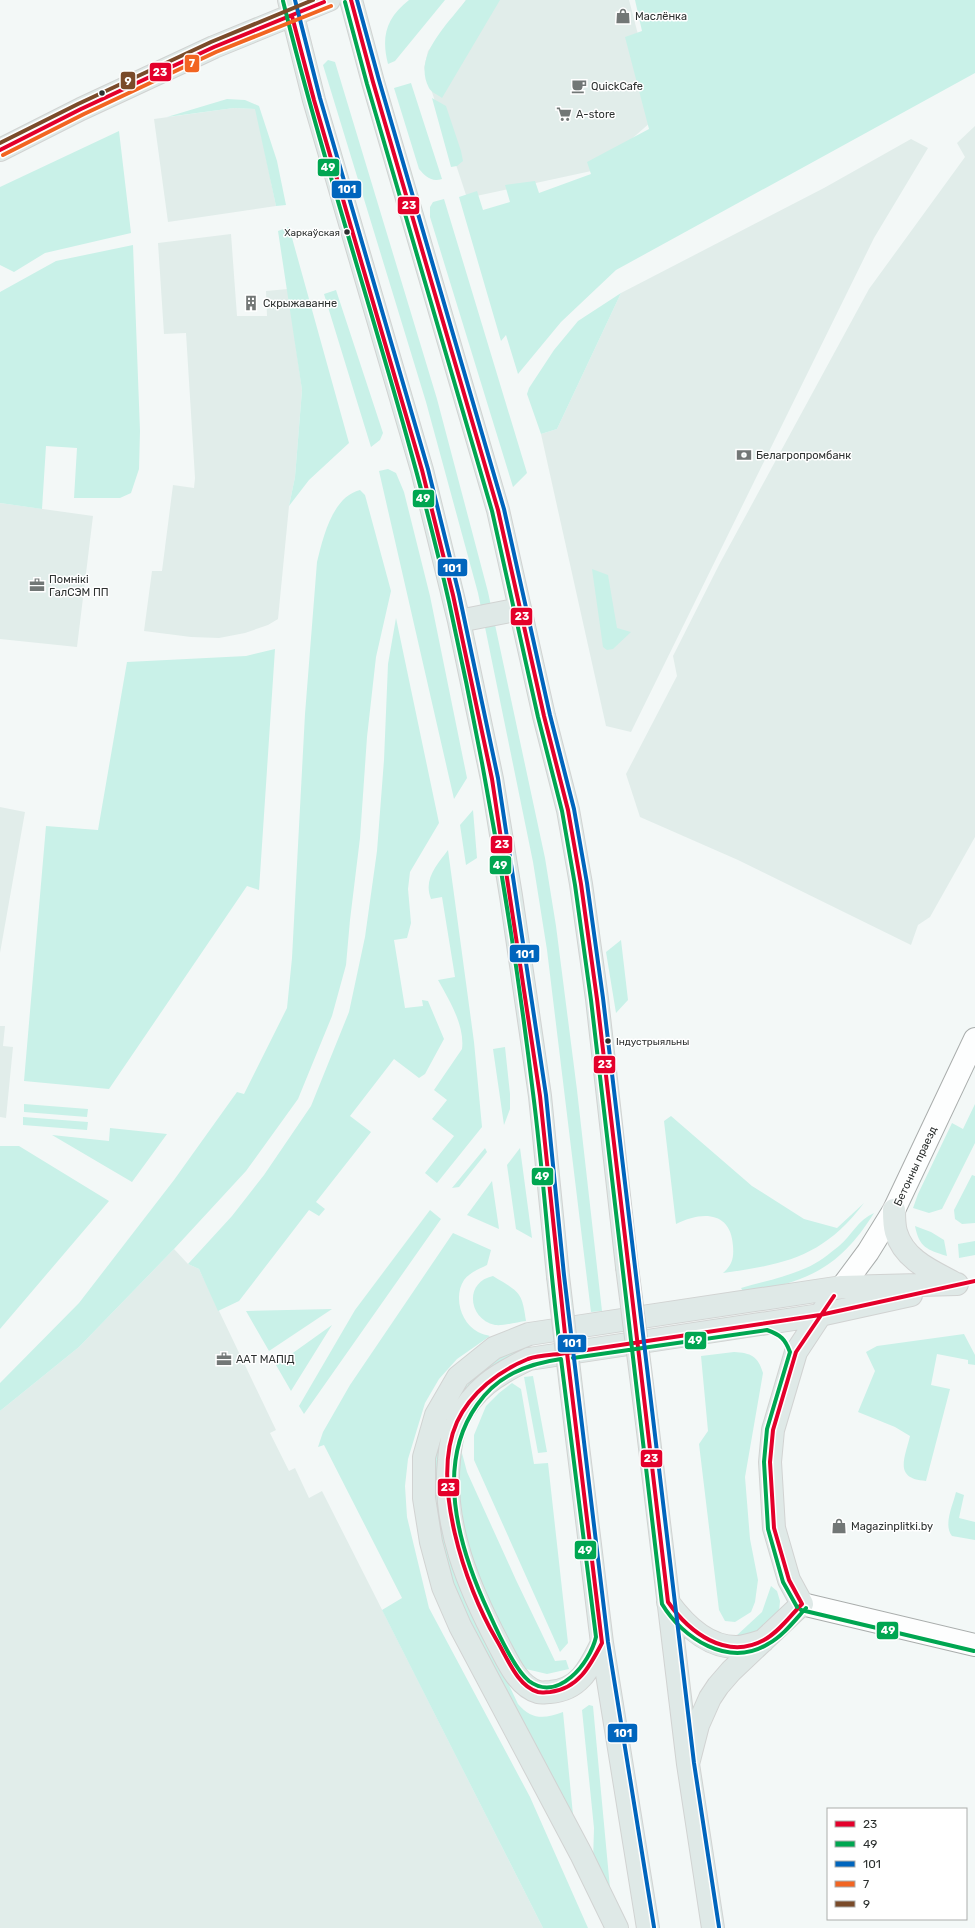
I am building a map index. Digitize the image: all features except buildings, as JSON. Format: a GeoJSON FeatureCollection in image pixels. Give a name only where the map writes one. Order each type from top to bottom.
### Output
{"type":"FeatureCollection","features":[{"type":"Feature","properties":{"kind":"main road"},"geometry":{"type":"LineString","coordinates":[[0,150],[81,109],[214,47],[290,8],[329,0]]}},
{"type":"Feature","properties":{"kind":"main road"},"geometry":{"type":"LineString","coordinates":[[351,0],[373,82],[498,510],[544,716],[568,810],[581,884],[597,999],[646,1423],[688,1764],[714,1928]]}},
{"type":"Feature","properties":{"kind":"main road"},"geometry":{"type":"LineString","coordinates":[[290,8],[314,100],[422,470],[459,621],[492,779],[511,896],[540,1096],[558,1276],[602,1643],[648,1928]]}},
{"type":"Feature","properties":{"kind":"main road"},"geometry":{"type":"LineString","coordinates":[[459,621],[520,609]]}},
{"type":"Feature","properties":{"kind":"main road"},"geometry":{"type":"LineString","coordinates":[[894,1210],[896,1232],[903,1249],[918,1263],[966,1283]]}},
{"type":"Feature","properties":{"kind":"main road"},"geometry":{"type":"LineString","coordinates":[[602,1643],[590,1667],[573,1685],[561,1691],[540,1693],[528,1688],[519,1678],[487,1623],[469,1582],[456,1542],[450,1507],[448,1474],[450,1446],[457,1422],[472,1398],[490,1380],[529,1359],[820,1315],[966,1283]]}},
{"type":"Feature","properties":{"kind":"main road"},"geometry":{"type":"LineString","coordinates":[[617,1928],[581,1854],[460,1626],[443,1587],[431,1542],[424,1498],[424,1457],[436,1416],[458,1377],[494,1348],[529,1334],[842,1287],[966,1283]]}},
{"type":"Feature","properties":{"kind":"main road"},"geometry":{"type":"LineString","coordinates":[[688,1764],[698,1725],[710,1698],[732,1671],[802,1604],[789,1580],[774,1528],[770,1462],[773,1430],[796,1352],[820,1315],[842,1287]]}},
{"type":"Feature","properties":{"kind":"main road"},"geometry":{"type":"LineString","coordinates":[[789,1295],[806,1299],[812,1303],[820,1315]]}},
{"type":"Feature","properties":{"kind":"main road"},"geometry":{"type":"LineString","coordinates":[[768,1324],[783,1329],[792,1338],[796,1352]]}},
{"type":"Feature","properties":{"kind":"main road"},"geometry":{"type":"LineString","coordinates":[[668,1602],[683,1622],[710,1640],[727,1646],[736,1647],[764,1640]]}},
{"type":"Feature","properties":{"kind":"street","name":"Бетонны праезд"},"geometry":{"type":"LineString","coordinates":[[842,1287],[868,1252],[894,1210],[975,1039]]}},
{"type":"Feature","properties":{"kind":"street"},"geometry":{"type":"LineString","coordinates":[[802,1604],[975,1645]]}},
{"type":"Feature","properties":{"kind":"shaded area"},"geometry":{"type":"Polygon","coordinates":[[[466,0],[629,0],[659,115],[596,170],[467,198],[424,68],[428,51],[466,0]]]}},
{"type":"Feature","properties":{"kind":"shaded area"},"geometry":{"type":"Polygon","coordinates":[[[234,108],[256,109],[276,206],[168,222],[154,119],[234,108]]]}},
{"type":"Feature","properties":{"kind":"shaded area"},"geometry":{"type":"Polygon","coordinates":[[[975,126],[975,837],[930,917],[918,925],[911,945],[738,860],[640,817],[626,774],[677,676],[673,656],[720,563],[869,289],[965,157],[957,143],[975,126]]]}},
{"type":"Feature","properties":{"kind":"shaded area"},"geometry":{"type":"Polygon","coordinates":[[[911,139],[928,148],[874,238],[631,732],[606,726],[541,434],[557,429],[621,293],[824,188],[911,139]]]}},
{"type":"Feature","properties":{"kind":"shaded area"},"geometry":{"type":"Polygon","coordinates":[[[231,234],[237,316],[267,316],[266,291],[288,289],[302,390],[295,477],[289,506],[278,619],[268,625],[245,633],[219,638],[191,637],[144,631],[152,571],[162,571],[173,485],[194,488],[195,478],[186,333],[164,334],[158,243],[231,234]]]}},
{"type":"Feature","properties":{"kind":"shaded area"},"geometry":{"type":"Polygon","coordinates":[[[0,503],[93,516],[77,647],[0,639],[0,503]]]}},
{"type":"Feature","properties":{"kind":"shaded area"},"geometry":{"type":"Polygon","coordinates":[[[0,807],[25,812],[0,953],[0,807]]]}},
{"type":"Feature","properties":{"kind":"shaded area"},"geometry":{"type":"Polygon","coordinates":[[[0,1026],[5,1026],[3,1046],[13,1047],[6,1118],[0,1117],[0,1026]]]}},
{"type":"Feature","properties":{"kind":"shaded area"},"geometry":{"type":"Polygon","coordinates":[[[174,1249],[188,1264],[199,1269],[276,1430],[270,1433],[289,1471],[295,1468],[309,1498],[322,1491],[543,1928],[0,1928],[0,1411],[79,1347],[174,1249]]]}},
{"type":"Feature","properties":{"kind":"green space"},"geometry":{"type":"Polygon","coordinates":[[[409,0],[445,0],[395,61],[388,64],[385,45],[387,29],[395,14],[409,0]]]}},
{"type":"Feature","properties":{"kind":"green space"},"geometry":{"type":"Polygon","coordinates":[[[466,0],[500,0],[442,98],[429,88],[425,76],[425,64],[428,52],[434,41],[466,0]]]}},
{"type":"Feature","properties":{"kind":"green space"},"geometry":{"type":"Polygon","coordinates":[[[635,0],[975,0],[975,73],[616,270],[561,322],[518,374],[506,335],[501,341],[459,197],[477,191],[483,210],[510,202],[505,185],[535,181],[539,193],[591,174],[587,162],[649,129],[625,37],[642,31],[635,0]]]}},
{"type":"Feature","properties":{"kind":"green space"},"geometry":{"type":"Polygon","coordinates":[[[328,60],[335,62],[437,399],[488,592],[545,858],[556,926],[577,1090],[602,1311],[591,1312],[547,950],[533,862],[478,593],[426,402],[323,65],[328,60]]]}},
{"type":"Feature","properties":{"kind":"green space"},"geometry":{"type":"Polygon","coordinates":[[[411,83],[442,179],[435,180],[429,178],[419,169],[394,88],[411,83]]]}},
{"type":"Feature","properties":{"kind":"green space"},"geometry":{"type":"Polygon","coordinates":[[[432,98],[446,106],[463,161],[457,166],[451,167],[432,98]]]}},
{"type":"Feature","properties":{"kind":"green space"},"geometry":{"type":"Polygon","coordinates":[[[227,99],[245,100],[259,106],[277,161],[286,205],[276,206],[255,109],[234,108],[167,117],[227,99]]]}},
{"type":"Feature","properties":{"kind":"green space"},"geometry":{"type":"Polygon","coordinates":[[[119,131],[131,233],[45,253],[14,272],[0,265],[0,187],[119,131]]]}},
{"type":"Feature","properties":{"kind":"green space"},"geometry":{"type":"Polygon","coordinates":[[[444,199],[527,473],[513,487],[430,217],[430,207],[433,202],[444,199]]]}},
{"type":"Feature","properties":{"kind":"green space"},"geometry":{"type":"Polygon","coordinates":[[[289,227],[349,443],[309,480],[289,506],[295,477],[302,390],[278,231],[289,227]]]}},
{"type":"Feature","properties":{"kind":"green space"},"geometry":{"type":"Polygon","coordinates":[[[133,245],[140,431],[139,469],[131,493],[120,498],[74,498],[77,448],[46,446],[42,509],[0,503],[0,292],[56,261],[133,245]]]}},
{"type":"Feature","properties":{"kind":"green space"},"geometry":{"type":"Polygon","coordinates":[[[336,290],[383,433],[380,440],[371,447],[324,294],[336,290]]]}},
{"type":"Feature","properties":{"kind":"green space"},"geometry":{"type":"Polygon","coordinates":[[[621,293],[557,429],[541,434],[527,394],[529,388],[554,350],[578,321],[621,293]]]}},
{"type":"Feature","properties":{"kind":"green space"},"geometry":{"type":"Polygon","coordinates":[[[388,469],[396,473],[404,492],[430,596],[467,778],[454,799],[379,471],[388,469]]]}},
{"type":"Feature","properties":{"kind":"green space"},"geometry":{"type":"Polygon","coordinates":[[[360,490],[365,495],[391,591],[376,657],[367,737],[360,838],[346,965],[332,1016],[298,1099],[246,1171],[174,1249],[79,1347],[0,1411],[0,1383],[79,1303],[174,1180],[237,1092],[244,1094],[287,1008],[292,958],[305,714],[317,562],[330,520],[342,501],[350,494],[360,490]]]}},
{"type":"Feature","properties":{"kind":"green space"},"geometry":{"type":"Polygon","coordinates":[[[592,569],[608,575],[617,628],[631,632],[613,649],[607,650],[603,647],[592,569]]]}},
{"type":"Feature","properties":{"kind":"green space"},"geometry":{"type":"Polygon","coordinates":[[[396,618],[439,823],[410,872],[408,889],[411,923],[407,938],[394,940],[405,1008],[423,1006],[422,1000],[428,1001],[444,1039],[425,1074],[419,1078],[394,1059],[350,1116],[371,1132],[316,1202],[325,1209],[319,1216],[309,1210],[239,1301],[218,1311],[199,1269],[188,1264],[232,1216],[264,1175],[311,1106],[349,1012],[365,937],[377,851],[384,760],[388,664],[396,618]]]}},
{"type":"Feature","properties":{"kind":"green space"},"geometry":{"type":"Polygon","coordinates":[[[275,649],[259,890],[247,886],[109,1089],[24,1081],[46,826],[98,830],[127,662],[246,656],[275,649]]]}},
{"type":"Feature","properties":{"kind":"green space"},"geometry":{"type":"Polygon","coordinates":[[[473,810],[477,858],[466,865],[460,825],[473,810]]]}},
{"type":"Feature","properties":{"kind":"green space"},"geometry":{"type":"Polygon","coordinates":[[[448,850],[474,1042],[482,1127],[437,1183],[425,1173],[454,1136],[432,1119],[447,1100],[434,1090],[462,1049],[459,1022],[438,980],[455,977],[442,897],[431,899],[429,892],[432,873],[448,850]]]}},
{"type":"Feature","properties":{"kind":"green space"},"geometry":{"type":"Polygon","coordinates":[[[621,940],[628,1000],[616,1013],[606,952],[621,940]]]}},
{"type":"Feature","properties":{"kind":"green space"},"geometry":{"type":"Polygon","coordinates":[[[505,1047],[510,1094],[510,1109],[504,1125],[493,1049],[505,1047]]]}},
{"type":"Feature","properties":{"kind":"green space"},"geometry":{"type":"Polygon","coordinates":[[[24,1104],[88,1109],[87,1117],[24,1112],[24,1104]]]}},
{"type":"Feature","properties":{"kind":"green space"},"geometry":{"type":"Polygon","coordinates":[[[975,1104],[975,1143],[942,1209],[929,1213],[913,1208],[918,1194],[952,1123],[963,1129],[975,1104]]]}},
{"type":"Feature","properties":{"kind":"green space"},"geometry":{"type":"Polygon","coordinates":[[[671,1116],[752,1186],[804,1219],[837,1228],[864,1203],[849,1221],[834,1235],[818,1247],[802,1255],[766,1266],[723,1273],[732,1261],[733,1254],[731,1234],[727,1226],[721,1220],[714,1217],[705,1216],[696,1217],[676,1224],[664,1121],[671,1116]]]}},
{"type":"Feature","properties":{"kind":"green space"},"geometry":{"type":"Polygon","coordinates":[[[23,1117],[88,1122],[87,1130],[23,1125],[23,1117]]]}},
{"type":"Feature","properties":{"kind":"green space"},"geometry":{"type":"Polygon","coordinates":[[[110,1128],[167,1134],[132,1182],[52,1135],[109,1141],[110,1128]]]}},
{"type":"Feature","properties":{"kind":"green space"},"geometry":{"type":"Polygon","coordinates":[[[0,1146],[19,1146],[109,1201],[0,1329],[0,1146]]]}},
{"type":"Feature","properties":{"kind":"green space"},"geometry":{"type":"Polygon","coordinates":[[[485,1148],[487,1152],[459,1187],[452,1188],[485,1148]]]}},
{"type":"Feature","properties":{"kind":"green space"},"geometry":{"type":"Polygon","coordinates":[[[520,1148],[532,1238],[516,1229],[507,1165],[520,1148]]]}},
{"type":"Feature","properties":{"kind":"green space"},"geometry":{"type":"Polygon","coordinates":[[[972,1175],[975,1176],[975,1223],[962,1224],[955,1219],[954,1210],[972,1175]]]}},
{"type":"Feature","properties":{"kind":"green space"},"geometry":{"type":"Polygon","coordinates":[[[492,1181],[499,1229],[467,1215],[492,1181]]]}},
{"type":"Feature","properties":{"kind":"green space"},"geometry":{"type":"Polygon","coordinates":[[[430,1210],[441,1219],[304,1414],[299,1406],[355,1310],[430,1210]]]}},
{"type":"Feature","properties":{"kind":"green space"},"geometry":{"type":"Polygon","coordinates":[[[874,1213],[848,1248],[820,1270],[804,1278],[766,1289],[744,1293],[741,1288],[790,1274],[815,1264],[844,1242],[859,1224],[874,1213]]]}},
{"type":"Feature","properties":{"kind":"green space"},"geometry":{"type":"Polygon","coordinates":[[[915,1226],[931,1232],[944,1240],[947,1256],[934,1252],[925,1247],[919,1239],[915,1226]]]}},
{"type":"Feature","properties":{"kind":"green space"},"geometry":{"type":"Polygon","coordinates":[[[453,1233],[491,1250],[487,1265],[474,1271],[464,1280],[459,1294],[460,1309],[467,1322],[478,1332],[490,1336],[457,1359],[439,1379],[425,1403],[408,1459],[405,1486],[407,1517],[429,1608],[530,1797],[588,1928],[543,1928],[382,1610],[402,1598],[324,1445],[318,1447],[323,1432],[350,1385],[453,1233]]]}},
{"type":"Feature","properties":{"kind":"green space"},"geometry":{"type":"Polygon","coordinates":[[[975,1241],[975,1255],[959,1258],[958,1244],[975,1241]]]}},
{"type":"Feature","properties":{"kind":"green space"},"geometry":{"type":"Polygon","coordinates":[[[493,1276],[518,1293],[523,1304],[526,1321],[495,1325],[479,1316],[473,1300],[474,1293],[477,1285],[493,1276]]]}},
{"type":"Feature","properties":{"kind":"green space"},"geometry":{"type":"Polygon","coordinates":[[[332,1309],[269,1351],[246,1311],[332,1309]]]}},
{"type":"Feature","properties":{"kind":"green space"},"geometry":{"type":"Polygon","coordinates":[[[332,1325],[291,1391],[276,1365],[332,1325]]]}},
{"type":"Feature","properties":{"kind":"green space"},"geometry":{"type":"Polygon","coordinates":[[[964,1334],[975,1355],[975,1365],[968,1364],[968,1360],[937,1354],[931,1385],[950,1389],[926,1481],[916,1479],[909,1476],[905,1472],[904,1466],[904,1459],[910,1436],[895,1427],[858,1412],[875,1371],[866,1352],[877,1346],[964,1334]]]}},
{"type":"Feature","properties":{"kind":"green space"},"geometry":{"type":"Polygon","coordinates":[[[525,1346],[527,1354],[451,1426],[464,1590],[518,1704],[528,1713],[539,1717],[550,1716],[563,1712],[574,1825],[456,1592],[445,1556],[438,1515],[433,1468],[434,1456],[444,1422],[458,1396],[474,1377],[501,1355],[525,1346]]]}},
{"type":"Feature","properties":{"kind":"green space"},"geometry":{"type":"Polygon","coordinates":[[[734,1352],[745,1353],[753,1356],[759,1363],[763,1373],[745,1477],[750,1539],[758,1580],[755,1602],[751,1612],[735,1622],[725,1621],[719,1610],[699,1444],[708,1431],[701,1356],[734,1352]]]}},
{"type":"Feature","properties":{"kind":"green space"},"geometry":{"type":"Polygon","coordinates":[[[533,1376],[547,1452],[538,1453],[524,1377],[533,1376]]]}},
{"type":"Feature","properties":{"kind":"green space"},"geometry":{"type":"Polygon","coordinates":[[[512,1383],[521,1389],[534,1464],[548,1463],[568,1643],[560,1652],[474,1460],[474,1435],[486,1406],[512,1383]]]}},
{"type":"Feature","properties":{"kind":"green space"},"geometry":{"type":"Polygon","coordinates":[[[462,1453],[467,1472],[555,1661],[566,1660],[569,1669],[547,1674],[526,1669],[518,1661],[497,1629],[468,1555],[458,1483],[458,1466],[462,1453]]]}},
{"type":"Feature","properties":{"kind":"green space"},"geometry":{"type":"Polygon","coordinates":[[[956,1492],[964,1495],[959,1518],[975,1522],[975,1540],[952,1536],[949,1531],[948,1526],[951,1509],[956,1492]]]}},
{"type":"Feature","properties":{"kind":"green space"},"geometry":{"type":"Polygon","coordinates":[[[771,1586],[777,1591],[780,1601],[779,1612],[760,1633],[735,1637],[762,1612],[771,1586]]]}},
{"type":"Feature","properties":{"kind":"green space"},"geometry":{"type":"Polygon","coordinates":[[[589,1705],[593,1706],[611,1899],[593,1862],[594,1828],[582,1710],[589,1705]]]}},
{"type":"Feature","properties":{"kind":"transit line","name":"101"},"geometry":{"type":"LineString","coordinates":[[295,0],[320,98],[428,469],[459,594],[498,778],[546,1095],[564,1275],[608,1642],[654,1927]]}},
{"type":"Feature","properties":{"kind":"transit line","name":"9"},"geometry":{"type":"LineString","coordinates":[[0,143],[78,104],[211,42],[313,0]]}},
{"type":"Feature","properties":{"kind":"transit line","name":"23"},"geometry":{"type":"LineString","coordinates":[[351,0],[373,82],[498,510],[544,716],[568,810],[581,884],[597,999],[668,1602],[687,1624],[698,1633],[722,1645],[736,1647],[750,1646],[764,1640],[779,1628],[802,1604],[789,1580],[774,1528],[770,1462],[773,1430],[796,1352],[834,1296]]}},
{"type":"Feature","properties":{"kind":"transit line","name":"101"},"geometry":{"type":"LineString","coordinates":[[357,0],[504,509],[550,715],[574,809],[587,883],[603,998],[694,1763],[719,1927]]}},
{"type":"Feature","properties":{"kind":"transit line","name":"49"},"geometry":{"type":"LineString","coordinates":[[283,1],[324,152],[411,451],[431,526],[462,663],[497,846],[525,1031],[537,1125],[560,1348]]}},
{"type":"Feature","properties":{"kind":"transit line","name":"23"},"geometry":{"type":"LineString","coordinates":[[0,150],[81,109],[214,47],[324,2]]}},
{"type":"Feature","properties":{"kind":"transit line","name":"49"},"geometry":{"type":"LineString","coordinates":[[345,2],[367,84],[492,511],[538,717],[562,811],[575,885],[591,1000],[662,1604],[671,1617],[694,1638],[708,1646],[723,1651],[738,1653],[753,1651],[773,1641],[779,1637],[806,1608]]}},
{"type":"Feature","properties":{"kind":"transit line","name":"7"},"geometry":{"type":"LineString","coordinates":[[3,155],[84,114],[216,52],[331,6]]}},
{"type":"Feature","properties":{"kind":"transit line","name":"23"},"geometry":{"type":"LineString","coordinates":[[292,16],[314,100],[422,470],[453,595],[492,779],[540,1096],[567,1353]]}},
{"type":"Feature","properties":{"kind":"transit line","name":"23"},"geometry":{"type":"LineString","coordinates":[[567,1353],[820,1315],[975,1281]]}},
{"type":"Feature","properties":{"kind":"transit line","name":"49"},"geometry":{"type":"LineString","coordinates":[[573,1358],[767,1330],[782,1338],[790,1352],[767,1429],[764,1462],[768,1529],[783,1582],[797,1607]]}},
{"type":"Feature","properties":{"kind":"transit line","name":"23"},"geometry":{"type":"LineString","coordinates":[[567,1353],[602,1643],[588,1668],[576,1681],[560,1690],[538,1692],[524,1684],[513,1670],[484,1617],[473,1591],[463,1563],[455,1533],[449,1503],[447,1474],[450,1446],[457,1422],[463,1411],[478,1392],[496,1376],[528,1359],[567,1353]]}},
{"type":"Feature","properties":{"kind":"transit line","name":"49"},"geometry":{"type":"LineString","coordinates":[[561,1359],[596,1637],[593,1647],[580,1668],[561,1684],[551,1687],[540,1686],[529,1681],[523,1675],[506,1649],[497,1630],[478,1589],[461,1536],[456,1509],[454,1482],[456,1455],[464,1429],[477,1405],[485,1395],[494,1386],[513,1373],[536,1364],[561,1359]]}},
{"type":"Feature","properties":{"kind":"transit line","name":"49"},"geometry":{"type":"LineString","coordinates":[[801,1610],[974,1651]]}},
{"type":"Feature","properties":{"kind":"place","name":"Маслёнка"},"geometry":{"type":"Point","coordinates":[623,16]}},
{"type":"Feature","properties":{"kind":"place","name":"QuickCafe"},"geometry":{"type":"Point","coordinates":[579,86]}},
{"type":"Feature","properties":{"kind":"place","name":"А-store"},"geometry":{"type":"Point","coordinates":[564,114]}},
{"type":"Feature","properties":{"kind":"place","name":"Харкаўская"},"geometry":{"type":"Point","coordinates":[347,232]}},
{"type":"Feature","properties":{"kind":"place","name":"Скрыжаванне"},"geometry":{"type":"Point","coordinates":[251,303]}},
{"type":"Feature","properties":{"kind":"place","name":"Белагропромбанк"},"geometry":{"type":"Point","coordinates":[744,455]}},
{"type":"Feature","properties":{"kind":"place","name":"Помнікі ГалСЭМ ПП"},"geometry":{"type":"Point","coordinates":[37,585]}},
{"type":"Feature","properties":{"kind":"place","name":"Індустрыяльны"},"geometry":{"type":"Point","coordinates":[608,1041]}},
{"type":"Feature","properties":{"kind":"place","name":"ААТ МАПІД"},"geometry":{"type":"Point","coordinates":[224,1359]}},
{"type":"Feature","properties":{"kind":"place","name":"Magazinplitki.by"},"geometry":{"type":"Point","coordinates":[839,1526]}}]}
